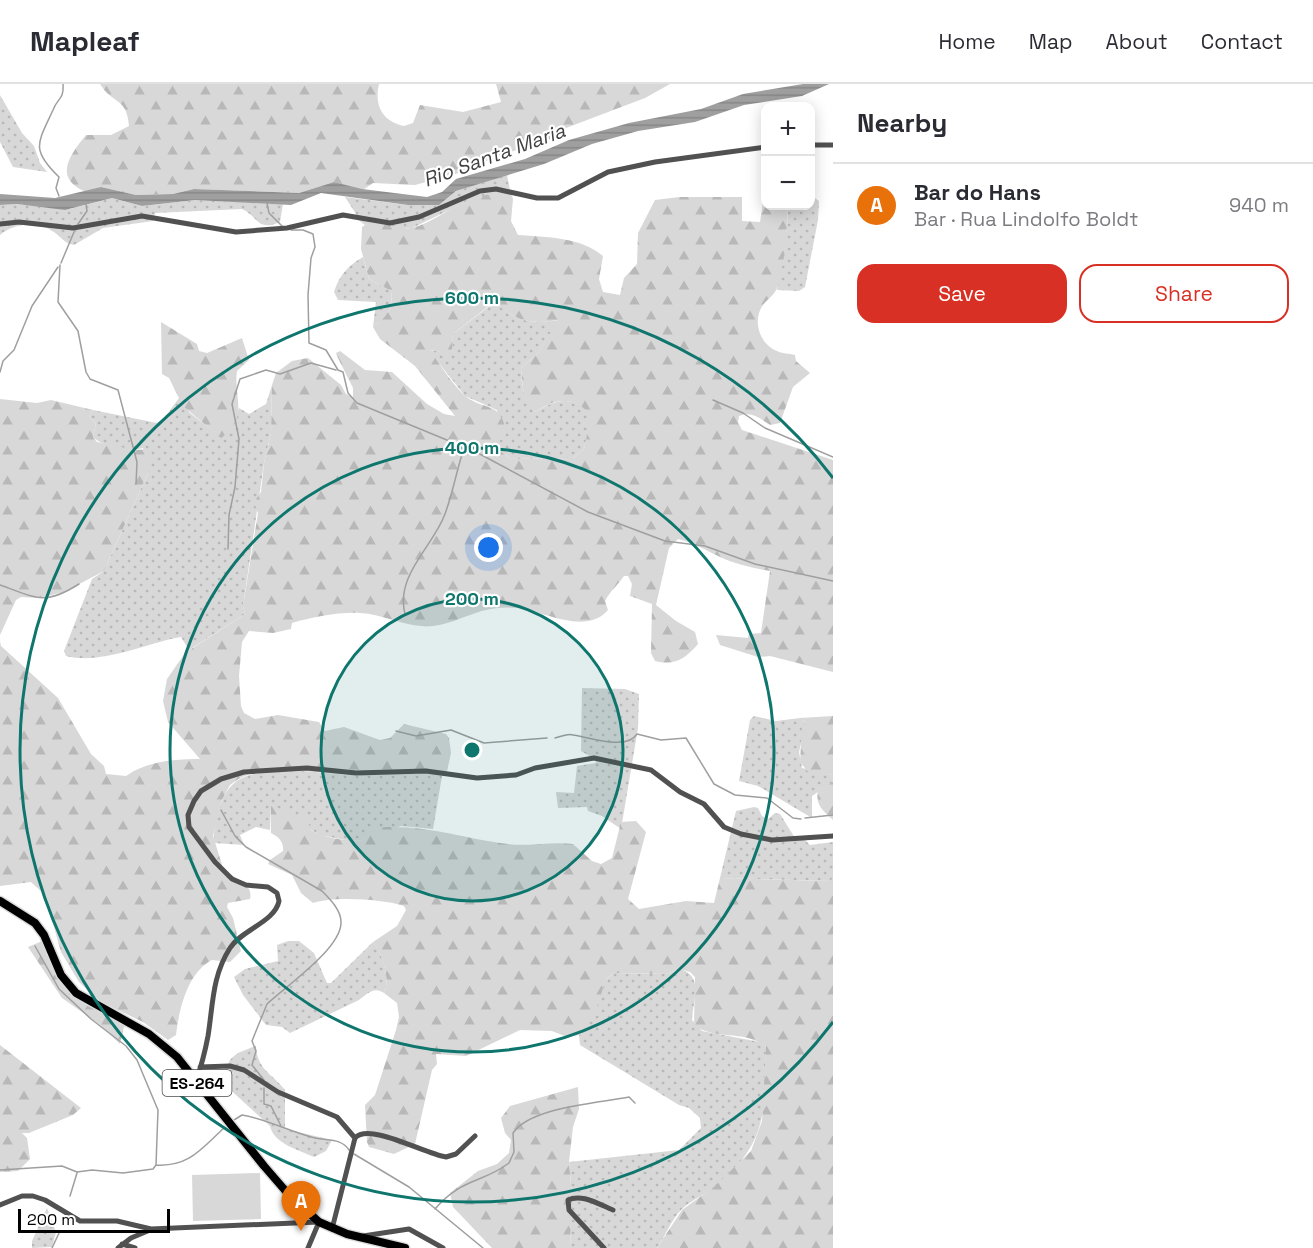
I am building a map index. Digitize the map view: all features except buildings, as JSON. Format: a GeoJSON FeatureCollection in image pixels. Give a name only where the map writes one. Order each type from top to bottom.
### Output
{"type":"FeatureCollection","features":[{"type":"Feature","properties":{"kind":"main road","name":"ES-264"},"geometry":{"type":"LineString","coordinates":[[0,901],[35,923],[44,935],[62,975],[76,993],[149,1034],[177,1058],[290,1196],[320,1222],[332,1229],[405,1248]]}},
{"type":"Feature","properties":{"kind":"street"},"geometry":{"type":"LineString","coordinates":[[815,145],[833,145]]}},
{"type":"Feature","properties":{"kind":"street"},"geometry":{"type":"LineString","coordinates":[[0,224],[19,222],[73,228],[142,216],[236,232],[287,228],[343,215],[390,223],[419,217],[480,191],[496,189],[537,198],[558,198],[608,172],[655,162],[761,148]]}},
{"type":"Feature","properties":{"kind":"street"},"geometry":{"type":"LineString","coordinates":[[196,1081],[208,1035],[213,989],[224,959],[231,946],[272,912],[279,901],[277,893],[268,887],[246,885],[232,879],[215,862],[189,827],[188,815],[194,801],[201,791],[221,779],[244,771],[307,768],[356,773],[426,771],[477,778],[516,775],[535,768],[594,758],[651,770],[680,792],[704,804],[724,827],[741,834],[772,840],[833,836]]}},
{"type":"Feature","properties":{"kind":"street"},"geometry":{"type":"LineString","coordinates":[[200,1067],[230,1066],[244,1070],[278,1092],[337,1117],[355,1138]]}},
{"type":"Feature","properties":{"kind":"street"},"geometry":{"type":"LineString","coordinates":[[332,1229],[355,1138],[363,1132],[372,1132],[446,1157],[456,1154],[475,1136]]}},
{"type":"Feature","properties":{"kind":"street"},"geometry":{"type":"LineString","coordinates":[[0,1205],[22,1196],[45,1200],[80,1221],[117,1221],[151,1229],[320,1222],[308,1248]]}},
{"type":"Feature","properties":{"kind":"street"},"geometry":{"type":"LineString","coordinates":[[604,1248],[570,1210],[568,1200],[577,1197],[613,1210]]}},
{"type":"Feature","properties":{"kind":"street"},"geometry":{"type":"LineString","coordinates":[[120,1246],[151,1229]]}},
{"type":"Feature","properties":{"kind":"street"},"geometry":{"type":"LineString","coordinates":[[362,1237],[409,1229],[442,1248]]}},
{"type":"Feature","properties":{"kind":"street"},"geometry":{"type":"LineString","coordinates":[[120,1246],[135,1248]]}},
{"type":"Feature","properties":{"kind":"green space"},"geometry":{"type":"Polygon","coordinates":[[[100,84],[379,84],[378,99],[381,111],[396,124],[404,126],[413,123],[420,105],[463,112],[501,102],[496,84],[670,84],[645,98],[566,128],[550,139],[501,155],[459,173],[415,185],[373,183],[363,190],[334,182],[299,193],[194,189],[173,194],[136,195],[101,187],[86,192],[70,180],[67,173],[67,166],[74,151],[86,135],[111,135],[129,126],[125,110],[100,84]]]}},
{"type":"Feature","properties":{"kind":"green space"},"geometry":{"type":"Polygon","coordinates":[[[0,95],[22,133],[34,146],[40,163],[47,172],[13,167],[0,142],[0,95]]]}},
{"type":"Feature","properties":{"kind":"green space"},"geometry":{"type":"Polygon","coordinates":[[[507,175],[510,190],[470,200],[412,228],[394,228],[378,223],[365,225],[353,216],[356,214],[345,197],[408,205],[439,205],[456,191],[507,175]]]}},
{"type":"Feature","properties":{"kind":"green space"},"geometry":{"type":"Polygon","coordinates":[[[510,190],[513,199],[511,221],[518,235],[563,239],[584,245],[603,256],[599,279],[603,292],[620,295],[624,278],[637,264],[638,233],[655,200],[679,197],[742,197],[742,221],[760,222],[762,210],[788,210],[780,279],[773,295],[760,311],[758,324],[762,337],[771,348],[795,355],[796,361],[810,373],[793,387],[780,423],[770,425],[748,414],[739,416],[738,422],[742,430],[833,460],[833,672],[770,656],[758,657],[720,645],[716,635],[748,638],[749,634],[761,633],[770,571],[730,561],[678,539],[669,548],[656,605],[695,632],[698,644],[689,654],[674,662],[655,661],[651,653],[652,604],[630,596],[632,584],[628,576],[624,576],[607,597],[605,601],[608,610],[599,618],[588,621],[564,620],[528,610],[504,607],[482,611],[433,626],[415,625],[369,614],[352,613],[326,615],[292,623],[291,629],[273,633],[249,631],[242,642],[239,676],[241,706],[244,713],[255,719],[278,715],[319,722],[325,731],[344,727],[380,740],[390,738],[404,724],[446,734],[449,738],[451,753],[446,776],[363,776],[302,771],[250,774],[230,785],[222,800],[213,836],[224,871],[249,889],[250,899],[228,903],[227,907],[233,918],[241,951],[230,962],[212,960],[196,974],[182,1004],[176,1035],[168,1040],[143,1022],[101,1002],[79,982],[61,952],[45,895],[31,882],[0,886],[0,641],[1,646],[58,698],[91,754],[104,766],[106,774],[126,776],[152,764],[171,760],[200,759],[168,722],[163,701],[167,679],[185,653],[245,614],[243,606],[258,513],[254,502],[261,492],[264,463],[271,433],[272,385],[276,373],[292,361],[308,358],[341,385],[346,394],[353,397],[353,388],[336,353],[340,351],[365,370],[392,372],[427,404],[444,414],[455,416],[415,366],[380,339],[373,327],[388,312],[391,291],[369,279],[361,249],[362,227],[379,223],[411,228],[484,195],[510,190]],[[495,301],[453,334],[452,354],[430,350],[463,394],[477,403],[490,407],[500,415],[506,432],[500,440],[500,451],[511,459],[573,458],[584,449],[591,415],[578,405],[564,401],[550,404],[535,412],[526,397],[522,380],[521,368],[538,353],[558,320],[540,322],[524,320],[509,313],[495,301]]]}},
{"type":"Feature","properties":{"kind":"green space"},"geometry":{"type":"Polygon","coordinates":[[[112,198],[142,206],[195,200],[283,204],[280,222],[272,225],[262,224],[242,209],[155,213],[153,221],[103,228],[74,245],[66,242],[48,228],[27,224],[19,225],[0,235],[0,205],[17,204],[70,209],[112,198]]]}},
{"type":"Feature","properties":{"kind":"green space"},"geometry":{"type":"Polygon","coordinates":[[[815,198],[819,201],[818,220],[805,287],[799,291],[777,290],[788,210],[815,210],[815,198]]]}},
{"type":"Feature","properties":{"kind":"green space"},"geometry":{"type":"Polygon","coordinates":[[[363,257],[369,279],[391,291],[388,312],[373,327],[376,302],[338,300],[334,292],[345,271],[363,257]]]}},
{"type":"Feature","properties":{"kind":"green space"},"geometry":{"type":"Polygon","coordinates":[[[496,301],[509,313],[524,320],[541,322],[559,320],[538,353],[521,368],[522,380],[526,397],[535,412],[550,404],[565,401],[578,404],[592,415],[584,449],[573,458],[511,459],[500,451],[497,410],[465,396],[429,350],[452,353],[453,334],[496,301]]]}},
{"type":"Feature","properties":{"kind":"green space"},"geometry":{"type":"Polygon","coordinates":[[[161,322],[197,344],[199,351],[207,353],[242,338],[249,360],[237,371],[238,415],[230,430],[221,438],[183,406],[169,378],[162,374],[161,322]]]}},
{"type":"Feature","properties":{"kind":"green space"},"geometry":{"type":"Polygon","coordinates":[[[272,385],[271,433],[264,463],[243,606],[245,614],[189,650],[181,637],[109,656],[80,658],[66,656],[64,651],[92,579],[104,571],[148,473],[143,448],[117,448],[103,444],[93,437],[96,423],[89,416],[93,410],[157,423],[165,417],[179,398],[190,413],[221,437],[232,426],[239,408],[249,414],[266,404],[272,385]]]}},
{"type":"Feature","properties":{"kind":"green space"},"geometry":{"type":"Polygon","coordinates":[[[0,399],[37,403],[51,400],[93,410],[89,416],[96,423],[93,437],[97,442],[135,450],[149,449],[151,460],[148,473],[104,571],[64,592],[39,598],[21,597],[16,600],[0,635],[0,399]]]}},
{"type":"Feature","properties":{"kind":"green space"},"geometry":{"type":"Polygon","coordinates":[[[582,688],[625,689],[639,694],[638,728],[621,829],[602,816],[588,811],[587,807],[558,808],[556,792],[574,793],[577,766],[596,763],[595,759],[581,751],[582,688]]]}},
{"type":"Feature","properties":{"kind":"green space"},"geometry":{"type":"Polygon","coordinates":[[[754,716],[776,721],[800,718],[806,723],[799,752],[802,768],[833,775],[833,782],[812,796],[812,818],[758,786],[739,781],[750,720],[754,716]]]}},
{"type":"Feature","properties":{"kind":"green space"},"geometry":{"type":"Polygon","coordinates":[[[833,716],[833,775],[808,772],[800,762],[802,728],[805,722],[800,718],[833,716]]]}},
{"type":"Feature","properties":{"kind":"green space"},"geometry":{"type":"Polygon","coordinates":[[[302,771],[363,776],[442,776],[433,829],[401,826],[363,840],[350,841],[320,835],[271,806],[270,830],[256,827],[240,835],[244,845],[214,843],[214,831],[219,811],[224,796],[231,786],[250,775],[302,771]]]}},
{"type":"Feature","properties":{"kind":"green space"},"geometry":{"type":"Polygon","coordinates":[[[833,782],[833,820],[821,807],[817,796],[818,791],[833,782]]]}},
{"type":"Feature","properties":{"kind":"green space"},"geometry":{"type":"Polygon","coordinates":[[[271,806],[307,819],[311,830],[336,839],[363,840],[372,828],[425,829],[508,844],[573,844],[592,861],[601,864],[612,858],[621,822],[636,821],[646,832],[628,899],[639,909],[686,901],[714,903],[720,878],[830,881],[833,878],[833,1248],[657,1248],[682,1210],[715,1186],[751,1151],[762,1121],[766,1047],[749,1038],[711,1033],[694,1025],[695,977],[690,972],[680,969],[666,974],[615,973],[606,979],[595,1013],[584,1032],[579,1035],[567,1037],[552,1031],[520,1030],[466,1056],[436,1054],[437,1064],[432,1070],[415,1144],[394,1154],[369,1147],[365,1105],[375,1095],[399,1017],[397,1003],[384,993],[386,981],[384,967],[380,953],[373,942],[397,926],[406,910],[404,906],[372,900],[345,899],[313,903],[301,893],[292,875],[268,864],[283,851],[280,840],[271,833],[271,806]]]}},
{"type":"Feature","properties":{"kind":"green space"},"geometry":{"type":"Polygon","coordinates":[[[758,808],[762,816],[768,819],[775,813],[780,814],[795,838],[805,840],[810,845],[833,842],[833,878],[831,881],[720,878],[736,811],[758,808]]]}},
{"type":"Feature","properties":{"kind":"green space"},"geometry":{"type":"Polygon","coordinates":[[[47,939],[73,987],[125,1022],[120,1044],[99,1024],[62,998],[28,947],[47,939]]]}},
{"type":"Feature","properties":{"kind":"green space"},"geometry":{"type":"Polygon","coordinates":[[[288,941],[299,941],[314,953],[327,983],[331,983],[373,942],[380,952],[384,966],[386,987],[384,993],[377,990],[371,992],[290,1033],[282,1027],[266,1025],[243,995],[234,977],[245,969],[278,961],[277,945],[288,941]]]}},
{"type":"Feature","properties":{"kind":"green space"},"geometry":{"type":"Polygon","coordinates":[[[680,969],[687,972],[695,983],[692,1020],[702,1031],[760,1042],[766,1047],[764,1107],[755,1139],[734,1169],[717,1185],[678,1213],[657,1248],[570,1248],[572,1197],[569,1162],[679,1150],[701,1128],[700,1118],[689,1108],[679,1105],[580,1045],[579,1035],[584,1032],[605,980],[615,973],[666,974],[680,969]]]}},
{"type":"Feature","properties":{"kind":"green space"},"geometry":{"type":"Polygon","coordinates":[[[0,1045],[81,1108],[73,1115],[29,1133],[22,1133],[27,1138],[30,1159],[18,1171],[0,1172],[0,1045]]]}},
{"type":"Feature","properties":{"kind":"green space"},"geometry":{"type":"Polygon","coordinates":[[[256,1046],[262,1066],[285,1090],[285,1129],[332,1140],[326,1151],[314,1157],[282,1142],[272,1132],[270,1126],[225,1085],[228,1063],[231,1059],[240,1052],[256,1046]]]}},
{"type":"Feature","properties":{"kind":"green space"},"geometry":{"type":"Polygon","coordinates":[[[578,1087],[579,1109],[573,1127],[569,1162],[572,1197],[570,1248],[492,1248],[453,1207],[450,1193],[478,1171],[497,1164],[509,1153],[511,1140],[505,1133],[501,1118],[510,1106],[578,1087]]]}},
{"type":"Feature","properties":{"kind":"green space"},"geometry":{"type":"Polygon","coordinates":[[[260,1173],[261,1219],[193,1221],[192,1175],[260,1173]]]}},
{"type":"Feature","properties":{"kind":"green space"},"geometry":{"type":"Polygon","coordinates":[[[47,1208],[56,1232],[52,1247],[32,1248],[32,1241],[47,1208]]]}},
{"type":"Feature","properties":{"kind":"shaded area"},"geometry":{"type":"Polygon","coordinates":[[[803,84],[829,84],[802,96],[744,105],[695,122],[638,131],[592,144],[544,164],[456,191],[439,205],[408,205],[321,193],[291,205],[195,200],[142,206],[112,198],[65,210],[17,204],[0,205],[0,194],[55,198],[101,187],[136,195],[173,194],[194,189],[299,193],[334,182],[362,189],[427,197],[442,192],[456,179],[525,159],[569,140],[629,123],[701,109],[743,94],[803,84]]]}},
{"type":"Feature","properties":{"kind":"waterway"},"geometry":{"type":"LineString","coordinates":[[59,196],[56,188],[59,177],[44,159],[40,152],[40,145],[44,130],[62,96],[63,84]]}},
{"type":"Feature","properties":{"kind":"waterway"},"geometry":{"type":"LineString","coordinates":[[267,203],[269,213],[282,226]]}},
{"type":"Feature","properties":{"kind":"waterway"},"geometry":{"type":"LineString","coordinates":[[78,224],[87,211],[86,204]]}},
{"type":"Feature","properties":{"kind":"waterway"},"geometry":{"type":"LineString","coordinates":[[291,230],[303,230],[313,234],[315,247],[311,258],[308,295],[309,343],[326,350],[338,370],[343,372],[348,393],[357,403],[476,452],[588,512],[665,541],[705,546],[755,564],[833,581]]}},
{"type":"Feature","properties":{"kind":"waterway"},"geometry":{"type":"LineString","coordinates":[[61,263],[74,232]]}},
{"type":"Feature","properties":{"kind":"waterway"},"geometry":{"type":"LineString","coordinates":[[60,265],[58,302],[78,331],[86,372],[90,379],[118,390],[137,462],[136,484]]}},
{"type":"Feature","properties":{"kind":"waterway"},"geometry":{"type":"LineString","coordinates":[[0,372],[3,361],[14,350],[32,306],[58,267]]}},
{"type":"Feature","properties":{"kind":"waterway"},"geometry":{"type":"LineString","coordinates":[[228,549],[229,515],[235,487],[239,439],[232,404],[240,379],[266,370],[280,374],[311,363],[336,370]]}},
{"type":"Feature","properties":{"kind":"waterway"},"geometry":{"type":"LineString","coordinates":[[713,400],[743,413],[765,428],[833,457]]}},
{"type":"Feature","properties":{"kind":"waterway"},"geometry":{"type":"LineString","coordinates":[[405,614],[403,600],[405,587],[410,574],[445,514],[464,448]]}},
{"type":"Feature","properties":{"kind":"waterway"},"geometry":{"type":"LineString","coordinates":[[0,585],[40,598],[57,595],[79,584]]}},
{"type":"Feature","properties":{"kind":"waterway"},"geometry":{"type":"LineString","coordinates":[[396,731],[416,736],[451,730],[484,743],[547,738]]}},
{"type":"Feature","properties":{"kind":"waterway"},"geometry":{"type":"LineString","coordinates":[[555,738],[571,735],[616,742],[625,742],[637,734],[661,740],[686,738],[714,784],[735,795],[767,798],[793,818],[801,819]]}},
{"type":"Feature","properties":{"kind":"waterway"},"geometry":{"type":"LineString","coordinates":[[221,810],[235,836],[246,847],[322,891],[341,918],[339,932],[323,955],[267,1004],[252,1041],[256,1051],[252,1065],[264,1080]]}},
{"type":"Feature","properties":{"kind":"waterway"},"geometry":{"type":"LineString","coordinates":[[805,818],[833,815]]}},
{"type":"Feature","properties":{"kind":"waterway"},"geometry":{"type":"LineString","coordinates":[[35,946],[59,989],[91,1019],[126,1046],[137,1060],[158,1110],[156,1165]]}},
{"type":"Feature","properties":{"kind":"waterway"},"geometry":{"type":"LineString","coordinates":[[264,1088],[264,1104],[271,1106],[281,1126]]}},
{"type":"Feature","properties":{"kind":"waterway"},"geometry":{"type":"LineString","coordinates":[[435,1209],[463,1186],[509,1163],[514,1152],[513,1133],[534,1117],[566,1108],[629,1097],[635,1103]]}},
{"type":"Feature","properties":{"kind":"waterway"},"geometry":{"type":"LineString","coordinates":[[234,1120],[242,1115],[251,1117],[315,1138],[342,1143],[349,1150]]}},
{"type":"Feature","properties":{"kind":"waterway"},"geometry":{"type":"LineString","coordinates":[[0,1170],[62,1166],[77,1172],[92,1170],[123,1173],[153,1169],[156,1165],[167,1165],[186,1160],[224,1128]]}},
{"type":"Feature","properties":{"kind":"waterway"},"geometry":{"type":"LineString","coordinates":[[354,1154],[409,1187],[483,1248]]}},
{"type":"Feature","properties":{"kind":"waterway"},"geometry":{"type":"LineString","coordinates":[[70,1196],[77,1173]]}},
{"type":"Feature","properties":{"kind":"waterway"},"geometry":{"type":"LineString","coordinates":[[52,1248],[60,1231]]}},
{"type":"Feature","properties":{"kind":"place","name":"Bar do Hans"},"geometry":{"type":"Point","coordinates":[301,1231]}},
{"type":"Feature","properties":{"kind":"water label","name":"Rio Santa Maria"},"geometry":{"type":"Point","coordinates":[494,155]}}]}
